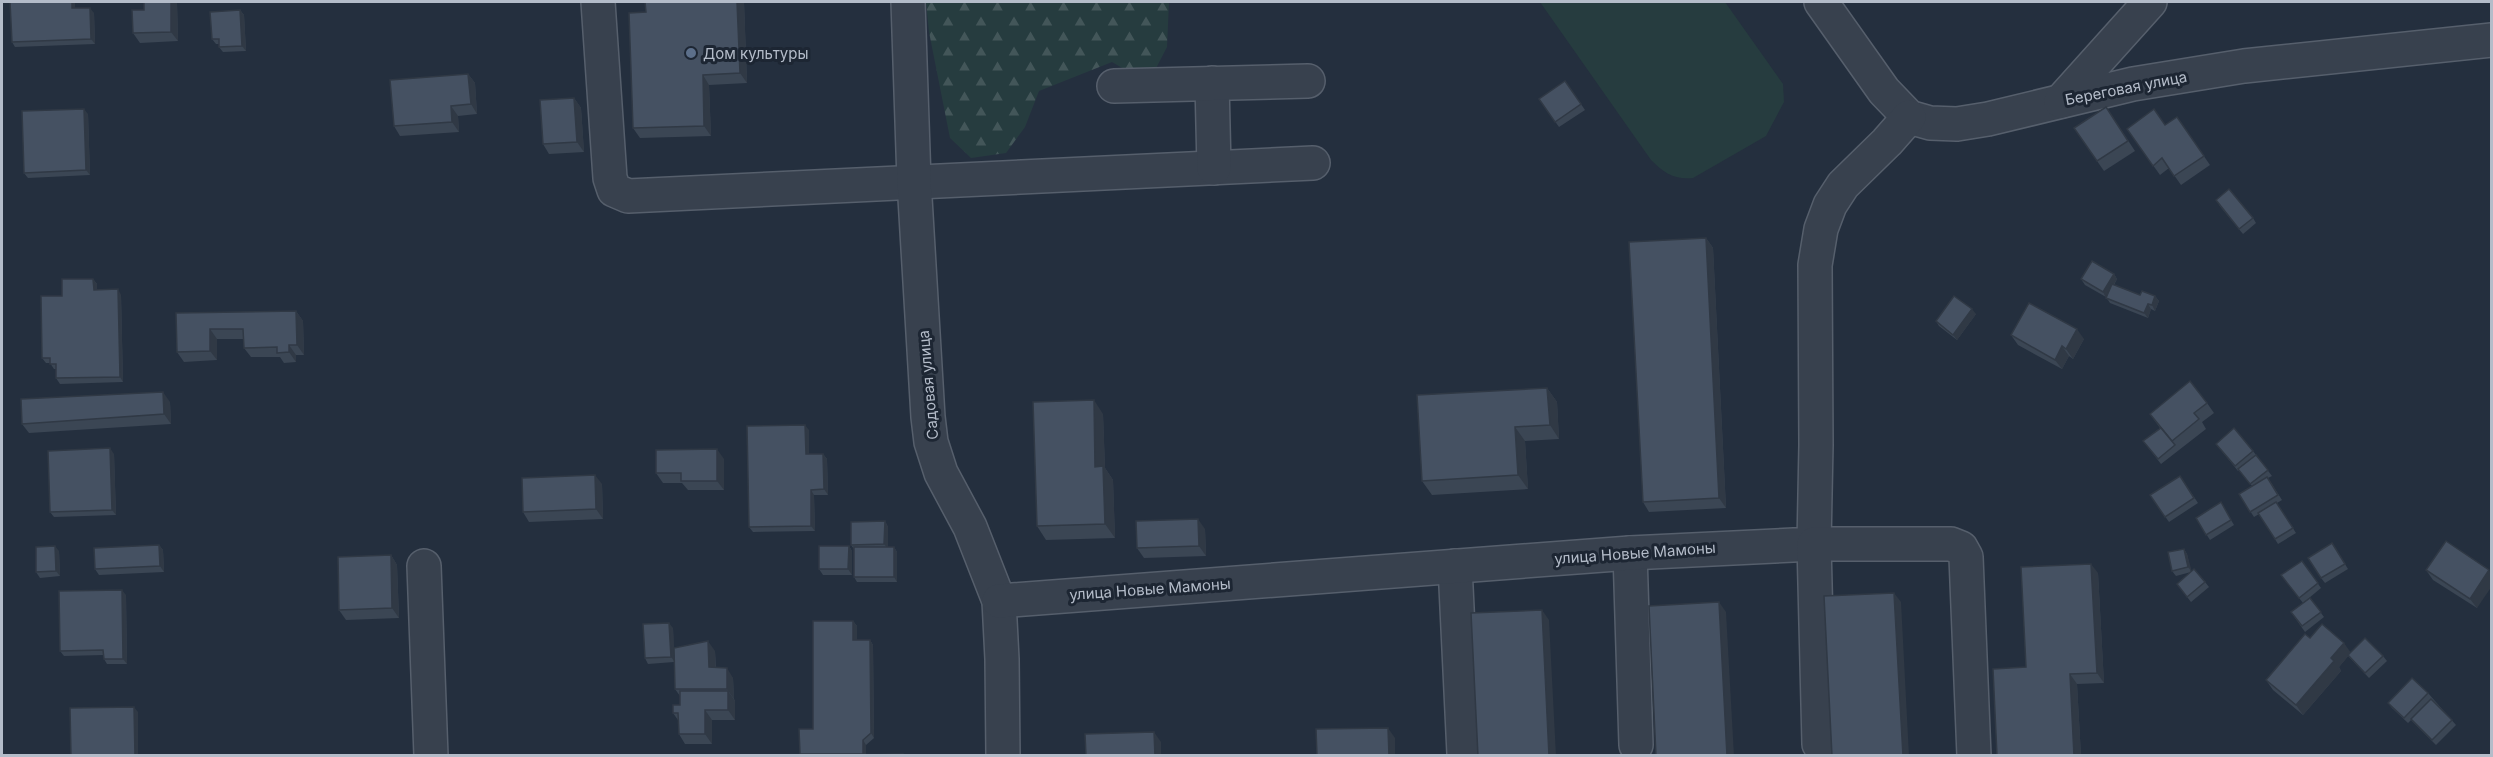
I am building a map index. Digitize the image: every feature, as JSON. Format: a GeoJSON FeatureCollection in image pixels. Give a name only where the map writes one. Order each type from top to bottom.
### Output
{"type":"FeatureCollection","features":[{"type":"Feature","properties":{"kind":"street"},"geometry":{"type":"LineString","coordinates":[[598,2],[610,178],[614,190],[628,196],[1313,163]]}},
{"type":"Feature","properties":{"kind":"street","name":"Садовая улица"},"geometry":{"type":"LineString","coordinates":[[908,2],[914,181],[931,442],[941,472],[970,527],[999,601],[1003,756]]}},
{"type":"Feature","properties":{"kind":"street"},"geometry":{"type":"LineString","coordinates":[[1819,744],[1814,544],[1815,265],[1821,229],[1830,205],[1843,185],[1909,117],[1884,91],[1821,2]]}},
{"type":"Feature","properties":{"kind":"street"},"geometry":{"type":"LineString","coordinates":[[2061,101],[2150,2]]}},
{"type":"Feature","properties":{"kind":"street","name":"Береговая улица"},"geometry":{"type":"LineString","coordinates":[[1909,117],[1930,123],[1957,124],[2133,84],[2244,66],[2492,40]]}},
{"type":"Feature","properties":{"kind":"street"},"geometry":{"type":"LineString","coordinates":[[1114,86],[1308,81]]}},
{"type":"Feature","properties":{"kind":"street"},"geometry":{"type":"LineString","coordinates":[[1212,84],[1214,168]]}},
{"type":"Feature","properties":{"kind":"street","name":"улица Новые Мамоны"},"geometry":{"type":"LineString","coordinates":[[999,601],[1630,553],[1814,544],[1951,544],[1961,549],[1966,557],[1974,756]]}},
{"type":"Feature","properties":{"kind":"street"},"geometry":{"type":"LineString","coordinates":[[1630,553],[1636,745]]}},
{"type":"Feature","properties":{"kind":"street"},"geometry":{"type":"LineString","coordinates":[[424,566],[431,756]]}},
{"type":"Feature","properties":{"kind":"street"},"geometry":{"type":"LineString","coordinates":[[1455,566],[1464,754]]}},
{"type":"Feature","properties":{"kind":"green space"},"geometry":{"type":"Polygon","coordinates":[[[926,2],[1169,2],[1167,47],[1154,72],[1136,76],[1112,62],[1039,91],[1025,127],[1006,153],[971,158],[950,138],[929,32],[926,2]]]}},
{"type":"Feature","properties":{"kind":"green space"},"geometry":{"type":"Polygon","coordinates":[[[1540,2],[1725,2],[1783,84],[1784,102],[1766,136],[1693,178],[1670,175],[1651,160],[1540,2]]]}},
{"type":"Feature","properties":{"kind":"building"},"geometry":{"type":"Polygon","coordinates":[[[10,2],[72,2],[72,8],[90,8],[91,39],[12,42],[10,2]]]}},
{"type":"Feature","properties":{"kind":"building"},"geometry":{"type":"Polygon","coordinates":[[[144,2],[171,2],[171,32],[133,33],[132,10],[144,10],[144,2]]]}},
{"type":"Feature","properties":{"kind":"building","name":"Дом культуры"},"geometry":{"type":"Polygon","coordinates":[[[645,2],[737,2],[740,73],[703,75],[704,126],[633,128],[629,13],[646,12],[645,2]]]}},
{"type":"Feature","properties":{"kind":"building"},"geometry":{"type":"Polygon","coordinates":[[[240,10],[242,46],[219,47],[219,39],[212,39],[210,12],[240,10]]]}},
{"type":"Feature","properties":{"kind":"building"},"geometry":{"type":"Polygon","coordinates":[[[468,74],[471,104],[451,106],[452,122],[394,126],[390,80],[468,74]]]}},
{"type":"Feature","properties":{"kind":"building"},"geometry":{"type":"Polygon","coordinates":[[[1565,81],[1581,104],[1555,122],[1539,99],[1565,81]]]}},
{"type":"Feature","properties":{"kind":"building"},"geometry":{"type":"Polygon","coordinates":[[[574,98],[577,142],[543,144],[540,100],[574,98]]]}},
{"type":"Feature","properties":{"kind":"building"},"geometry":{"type":"Polygon","coordinates":[[[2106,107],[2128,141],[2097,161],[2074,128],[2106,107]]]}},
{"type":"Feature","properties":{"kind":"building"},"geometry":{"type":"Polygon","coordinates":[[[84,109],[86,170],[24,173],[22,111],[84,109]]]}},
{"type":"Feature","properties":{"kind":"building"},"geometry":{"type":"Polygon","coordinates":[[[2154,109],[2165,125],[2177,117],[2204,156],[2174,176],[2162,158],[2153,166],[2127,129],[2154,109]]]}},
{"type":"Feature","properties":{"kind":"building"},"geometry":{"type":"Polygon","coordinates":[[[2229,189],[2253,218],[2239,229],[2216,200],[2229,189]]]}},
{"type":"Feature","properties":{"kind":"building"},"geometry":{"type":"Polygon","coordinates":[[[1706,238],[1719,498],[1643,502],[1629,242],[1706,238]]]}},
{"type":"Feature","properties":{"kind":"building"},"geometry":{"type":"Polygon","coordinates":[[[2092,261],[2114,274],[2103,292],[2081,279],[2092,261]]]}},
{"type":"Feature","properties":{"kind":"building"},"geometry":{"type":"Polygon","coordinates":[[[62,279],[93,279],[94,290],[118,289],[120,377],[56,378],[56,364],[50,364],[50,358],[42,358],[41,296],[62,296],[62,279]]]}},
{"type":"Feature","properties":{"kind":"building"},"geometry":{"type":"Polygon","coordinates":[[[2112,284],[2140,295],[2142,291],[2155,296],[2152,305],[2148,304],[2144,313],[2106,298],[2112,284]]]}},
{"type":"Feature","properties":{"kind":"building"},"geometry":{"type":"Polygon","coordinates":[[[1954,296],[1972,309],[1953,335],[1936,321],[1954,296]]]}},
{"type":"Feature","properties":{"kind":"building"},"geometry":{"type":"Polygon","coordinates":[[[2029,303],[2077,329],[2066,349],[2062,346],[2055,360],[2011,335],[2029,303]]]}},
{"type":"Feature","properties":{"kind":"building"},"geometry":{"type":"Polygon","coordinates":[[[296,311],[297,345],[289,345],[289,352],[277,353],[277,347],[244,348],[243,329],[210,329],[210,351],[177,352],[176,313],[296,311]]]}},
{"type":"Feature","properties":{"kind":"building"},"geometry":{"type":"Polygon","coordinates":[[[2190,381],[2207,403],[2194,413],[2199,419],[2172,441],[2150,414],[2190,381]]]}},
{"type":"Feature","properties":{"kind":"building"},"geometry":{"type":"Polygon","coordinates":[[[1547,388],[1550,425],[1515,427],[1518,475],[1422,481],[1417,395],[1547,388]]]}},
{"type":"Feature","properties":{"kind":"building"},"geometry":{"type":"Polygon","coordinates":[[[163,392],[164,414],[22,424],[21,399],[163,392]]]}},
{"type":"Feature","properties":{"kind":"building"},"geometry":{"type":"Polygon","coordinates":[[[1094,400],[1095,467],[1103,466],[1105,524],[1037,526],[1033,402],[1094,400]]]}},
{"type":"Feature","properties":{"kind":"building"},"geometry":{"type":"Polygon","coordinates":[[[805,425],[806,454],[823,454],[824,489],[811,490],[811,526],[749,527],[747,426],[805,425]]]}},
{"type":"Feature","properties":{"kind":"building"},"geometry":{"type":"Polygon","coordinates":[[[2161,428],[2175,445],[2158,459],[2143,441],[2161,428]]]}},
{"type":"Feature","properties":{"kind":"building"},"geometry":{"type":"Polygon","coordinates":[[[2234,428],[2253,451],[2235,466],[2216,444],[2234,428]]]}},
{"type":"Feature","properties":{"kind":"building"},"geometry":{"type":"Polygon","coordinates":[[[110,448],[112,510],[50,512],[48,451],[110,448]]]}},
{"type":"Feature","properties":{"kind":"building"},"geometry":{"type":"Polygon","coordinates":[[[717,449],[717,481],[681,481],[681,473],[656,473],[656,450],[717,449]]]}},
{"type":"Feature","properties":{"kind":"building"},"geometry":{"type":"Polygon","coordinates":[[[2256,455],[2268,470],[2250,484],[2238,469],[2256,455]]]}},
{"type":"Feature","properties":{"kind":"building"},"geometry":{"type":"Polygon","coordinates":[[[595,475],[596,509],[523,512],[522,478],[595,475]]]}},
{"type":"Feature","properties":{"kind":"building"},"geometry":{"type":"Polygon","coordinates":[[[2180,476],[2194,498],[2165,517],[2150,495],[2180,476]]]}},
{"type":"Feature","properties":{"kind":"building"},"geometry":{"type":"Polygon","coordinates":[[[2267,477],[2278,495],[2250,512],[2239,494],[2267,477]]]}},
{"type":"Feature","properties":{"kind":"building"},"geometry":{"type":"Polygon","coordinates":[[[2221,502],[2231,520],[2206,535],[2196,518],[2221,502]]]}},
{"type":"Feature","properties":{"kind":"building"},"geometry":{"type":"Polygon","coordinates":[[[2276,502],[2293,528],[2275,539],[2258,513],[2276,502]]]}},
{"type":"Feature","properties":{"kind":"building"},"geometry":{"type":"Polygon","coordinates":[[[1198,519],[1199,546],[1137,548],[1136,521],[1198,519]]]}},
{"type":"Feature","properties":{"kind":"building"},"geometry":{"type":"Polygon","coordinates":[[[885,521],[884,544],[851,545],[851,522],[885,521]]]}},
{"type":"Feature","properties":{"kind":"building"},"geometry":{"type":"Polygon","coordinates":[[[2446,541],[2489,570],[2470,599],[2426,570],[2446,541]]]}},
{"type":"Feature","properties":{"kind":"building"},"geometry":{"type":"Polygon","coordinates":[[[2332,543],[2345,564],[2321,578],[2308,558],[2332,543]]]}},
{"type":"Feature","properties":{"kind":"building"},"geometry":{"type":"Polygon","coordinates":[[[159,545],[160,566],[95,569],[94,548],[159,545]]]}},
{"type":"Feature","properties":{"kind":"building"},"geometry":{"type":"Polygon","coordinates":[[[55,546],[56,571],[36,572],[36,547],[55,546]]]}},
{"type":"Feature","properties":{"kind":"building"},"geometry":{"type":"Polygon","coordinates":[[[819,546],[849,546],[848,569],[819,569],[819,546]]]}},
{"type":"Feature","properties":{"kind":"building"},"geometry":{"type":"Polygon","coordinates":[[[854,547],[894,547],[894,577],[854,577],[854,547]]]}},
{"type":"Feature","properties":{"kind":"building"},"geometry":{"type":"Polygon","coordinates":[[[2184,549],[2188,567],[2172,571],[2168,552],[2184,549]]]}},
{"type":"Feature","properties":{"kind":"building"},"geometry":{"type":"Polygon","coordinates":[[[391,555],[392,608],[339,610],[338,557],[391,555]]]}},
{"type":"Feature","properties":{"kind":"building"},"geometry":{"type":"Polygon","coordinates":[[[2302,561],[2318,583],[2299,598],[2281,575],[2302,561]]]}},
{"type":"Feature","properties":{"kind":"building"},"geometry":{"type":"Polygon","coordinates":[[[2091,564],[2097,673],[2070,674],[2074,756],[1997,756],[1993,669],[2026,667],[2021,567],[2091,564]]]}},
{"type":"Feature","properties":{"kind":"building"},"geometry":{"type":"Polygon","coordinates":[[[2194,569],[2205,582],[2187,597],[2177,584],[2194,569]]]}},
{"type":"Feature","properties":{"kind":"building"},"geometry":{"type":"Polygon","coordinates":[[[122,590],[123,659],[104,659],[103,650],[60,651],[59,591],[122,590]]]}},
{"type":"Feature","properties":{"kind":"building"},"geometry":{"type":"Polygon","coordinates":[[[1894,593],[1903,756],[1832,756],[1824,596],[1894,593]]]}},
{"type":"Feature","properties":{"kind":"building"},"geometry":{"type":"Polygon","coordinates":[[[2310,598],[2321,612],[2302,626],[2291,612],[2310,598]]]}},
{"type":"Feature","properties":{"kind":"building"},"geometry":{"type":"Polygon","coordinates":[[[1719,602],[1727,756],[1656,756],[1649,606],[1719,602]]]}},
{"type":"Feature","properties":{"kind":"building"},"geometry":{"type":"Polygon","coordinates":[[[1542,610],[1549,756],[1478,756],[1471,613],[1542,610]]]}},
{"type":"Feature","properties":{"kind":"building"},"geometry":{"type":"Polygon","coordinates":[[[813,621],[853,621],[853,640],[870,640],[871,733],[863,740],[863,754],[800,754],[799,729],[813,729],[813,621]]]}},
{"type":"Feature","properties":{"kind":"building"},"geometry":{"type":"Polygon","coordinates":[[[669,623],[671,657],[645,658],[643,624],[669,623]]]}},
{"type":"Feature","properties":{"kind":"building"},"geometry":{"type":"Polygon","coordinates":[[[2322,624],[2344,643],[2331,658],[2334,661],[2296,705],[2266,680],[2305,634],[2310,638],[2322,624]]]}},
{"type":"Feature","properties":{"kind":"building"},"geometry":{"type":"Polygon","coordinates":[[[2365,638],[2383,656],[2365,673],[2348,655],[2365,638]]]}},
{"type":"Feature","properties":{"kind":"building"},"geometry":{"type":"Polygon","coordinates":[[[708,641],[709,667],[727,668],[727,689],[675,689],[674,648],[708,641]]]}},
{"type":"Feature","properties":{"kind":"building"},"geometry":{"type":"Polygon","coordinates":[[[2412,678],[2428,693],[2404,718],[2388,703],[2412,678]]]}},
{"type":"Feature","properties":{"kind":"building"},"geometry":{"type":"Polygon","coordinates":[[[680,691],[728,691],[728,710],[705,710],[705,734],[679,734],[678,713],[673,713],[673,705],[680,705],[680,691]]]}},
{"type":"Feature","properties":{"kind":"building"},"geometry":{"type":"Polygon","coordinates":[[[2431,699],[2452,720],[2432,740],[2411,719],[2431,699]]]}},
{"type":"Feature","properties":{"kind":"building"},"geometry":{"type":"Polygon","coordinates":[[[134,707],[135,756],[71,756],[70,708],[134,707]]]}},
{"type":"Feature","properties":{"kind":"building"},"geometry":{"type":"Polygon","coordinates":[[[1388,728],[1389,756],[1317,756],[1316,729],[1388,728]]]}},
{"type":"Feature","properties":{"kind":"building"},"geometry":{"type":"Polygon","coordinates":[[[1154,732],[1155,756],[1086,756],[1085,734],[1154,732]]]}},
{"type":"Feature","properties":{"kind":"building"},"geometry":{"type":"Polygon","coordinates":[[[903,754],[903,756],[865,755],[903,754]]]}},
{"type":"Feature","properties":{"kind":"place","name":"Дом культуры"},"geometry":{"type":"Point","coordinates":[691,53]}}]}
